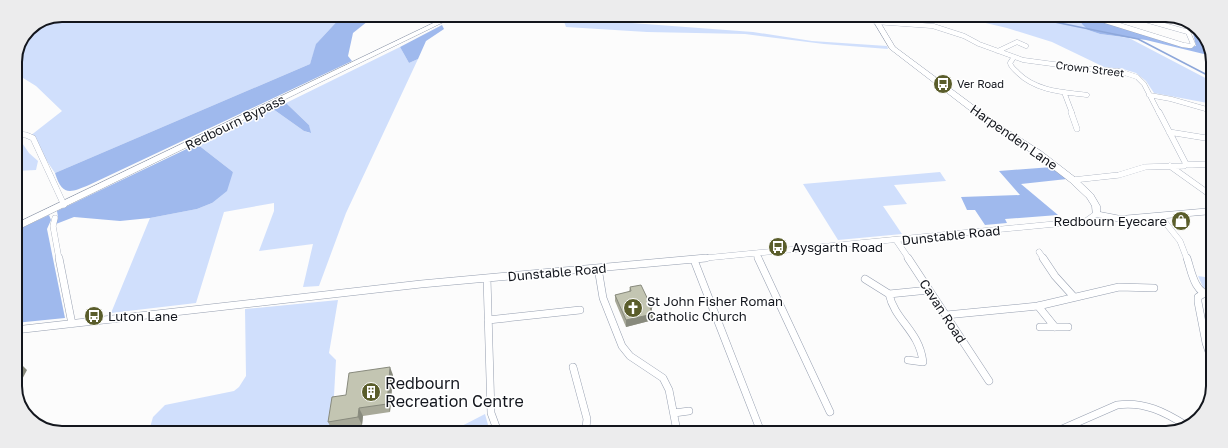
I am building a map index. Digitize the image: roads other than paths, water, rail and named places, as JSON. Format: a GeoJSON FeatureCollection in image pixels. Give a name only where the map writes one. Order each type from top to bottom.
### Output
{"type":"FeatureCollection","features":[{"type":"Feature","properties":{"kind":"main road","name":"Redbourn Bypass"},"geometry":{"type":"LineString","coordinates":[[22,225],[441,22]]}},
{"type":"Feature","properties":{"kind":"street","name":"Harpenden Lane"},"geometry":{"type":"LineString","coordinates":[[876,22],[892,48],[903,57],[997,127],[1038,153],[1073,180],[1090,196],[1096,206],[1096,214]]}},
{"type":"Feature","properties":{"kind":"street"},"geometry":{"type":"LineString","coordinates":[[894,22],[933,26],[964,36],[979,44],[1014,57],[1010,63],[1011,66],[1031,84],[1040,88],[1087,95]]}},
{"type":"Feature","properties":{"kind":"street"},"geometry":{"type":"LineString","coordinates":[[1109,22],[1183,45],[1192,45],[1188,32],[1153,22]]}},
{"type":"Feature","properties":{"kind":"street"},"geometry":{"type":"LineString","coordinates":[[998,51],[1017,42],[1026,46]]}},
{"type":"Feature","properties":{"kind":"street","name":"Crown Street"},"geometry":{"type":"LineString","coordinates":[[1014,57],[1035,62],[1126,72],[1141,80],[1186,164]]}},
{"type":"Feature","properties":{"kind":"street"},"geometry":{"type":"LineString","coordinates":[[1064,92],[1077,129]]}},
{"type":"Feature","properties":{"kind":"street"},"geometry":{"type":"LineString","coordinates":[[1149,95],[1171,99],[1206,109]]}},
{"type":"Feature","properties":{"kind":"street"},"geometry":{"type":"LineString","coordinates":[[1169,132],[1206,138]]}},
{"type":"Feature","properties":{"kind":"street"},"geometry":{"type":"LineString","coordinates":[[22,135],[33,138],[64,205]]}},
{"type":"Feature","properties":{"kind":"street"},"geometry":{"type":"LineString","coordinates":[[1073,180],[1119,175],[1145,167],[1184,166],[1186,164],[1206,165]]}},
{"type":"Feature","properties":{"kind":"street"},"geometry":{"type":"LineString","coordinates":[[1170,166],[1206,192]]}},
{"type":"Feature","properties":{"kind":"street"},"geometry":{"type":"LineString","coordinates":[[1096,214],[1121,219],[1206,212]]}},
{"type":"Feature","properties":{"kind":"street","name":"Dunstable Road"},"geometry":{"type":"LineString","coordinates":[[22,329],[421,284],[694,260],[1086,221],[1096,214]]}},
{"type":"Feature","properties":{"kind":"street"},"geometry":{"type":"LineString","coordinates":[[1160,216],[1180,241],[1196,285],[1203,294],[1206,295]]}},
{"type":"Feature","properties":{"kind":"street"},"geometry":{"type":"LineString","coordinates":[[55,218],[53,226],[72,324]]}},
{"type":"Feature","properties":{"kind":"street","name":"Cavan Road"},"geometry":{"type":"LineString","coordinates":[[896,240],[989,381]]}},
{"type":"Feature","properties":{"kind":"street"},"geometry":{"type":"LineString","coordinates":[[1039,252],[1055,276],[1074,297]]}},
{"type":"Feature","properties":{"kind":"street"},"geometry":{"type":"LineString","coordinates":[[756,254],[830,412]]}},
{"type":"Feature","properties":{"kind":"street"},"geometry":{"type":"LineString","coordinates":[[694,260],[759,426]]}},
{"type":"Feature","properties":{"kind":"street"},"geometry":{"type":"LineString","coordinates":[[598,268],[604,298],[622,346],[630,356],[663,378],[670,390],[676,426]]}},
{"type":"Feature","properties":{"kind":"street"},"geometry":{"type":"LineString","coordinates":[[487,278],[491,412],[496,426]]}},
{"type":"Feature","properties":{"kind":"street"},"geometry":{"type":"LineString","coordinates":[[865,279],[889,294],[929,290]]}},
{"type":"Feature","properties":{"kind":"street"},"geometry":{"type":"LineString","coordinates":[[946,315],[1038,306],[1119,287],[1154,288]]}},
{"type":"Feature","properties":{"kind":"street"},"geometry":{"type":"LineString","coordinates":[[889,294],[892,304],[915,337],[921,349],[923,362],[908,360]]}},
{"type":"Feature","properties":{"kind":"street"},"geometry":{"type":"LineString","coordinates":[[1203,294],[1198,297],[1198,302],[1206,336]]}},
{"type":"Feature","properties":{"kind":"street"},"geometry":{"type":"LineString","coordinates":[[1038,306],[1055,327]]}},
{"type":"Feature","properties":{"kind":"street"},"geometry":{"type":"LineString","coordinates":[[488,320],[580,310]]}},
{"type":"Feature","properties":{"kind":"street"},"geometry":{"type":"LineString","coordinates":[[1040,327],[1068,327]]}},
{"type":"Feature","properties":{"kind":"street"},"geometry":{"type":"LineString","coordinates":[[573,367],[587,419],[586,426]]}},
{"type":"Feature","properties":{"kind":"street"},"geometry":{"type":"LineString","coordinates":[[1069,426],[1124,403],[1140,404],[1158,409],[1181,423]]}},
{"type":"Feature","properties":{"kind":"street"},"geometry":{"type":"LineString","coordinates":[[674,413],[689,411]]}},
{"type":"Feature","properties":{"kind":"waterway"},"geometry":{"type":"LineString","coordinates":[[1055,22],[1138,39],[1206,74]]}},
{"type":"Feature","properties":{"kind":"place","name":"Ver Road"},"geometry":{"type":"Point","coordinates":[943,84]}},
{"type":"Feature","properties":{"kind":"place","name":"Redbourn Eyecare"},"geometry":{"type":"Point","coordinates":[1181,221]}},
{"type":"Feature","properties":{"kind":"place","name":"Aysgarth Road"},"geometry":{"type":"Point","coordinates":[778,247]}},
{"type":"Feature","properties":{"kind":"place","name":"St John Fisher Roman Catholic Church"},"geometry":{"type":"Point","coordinates":[633,308]}},
{"type":"Feature","properties":{"kind":"place","name":"Luton Lane"},"geometry":{"type":"Point","coordinates":[94,316]}},
{"type":"Feature","properties":{"kind":"place","name":"Redbourn Recreation Centre"},"geometry":{"type":"Point","coordinates":[371,392]}}]}
